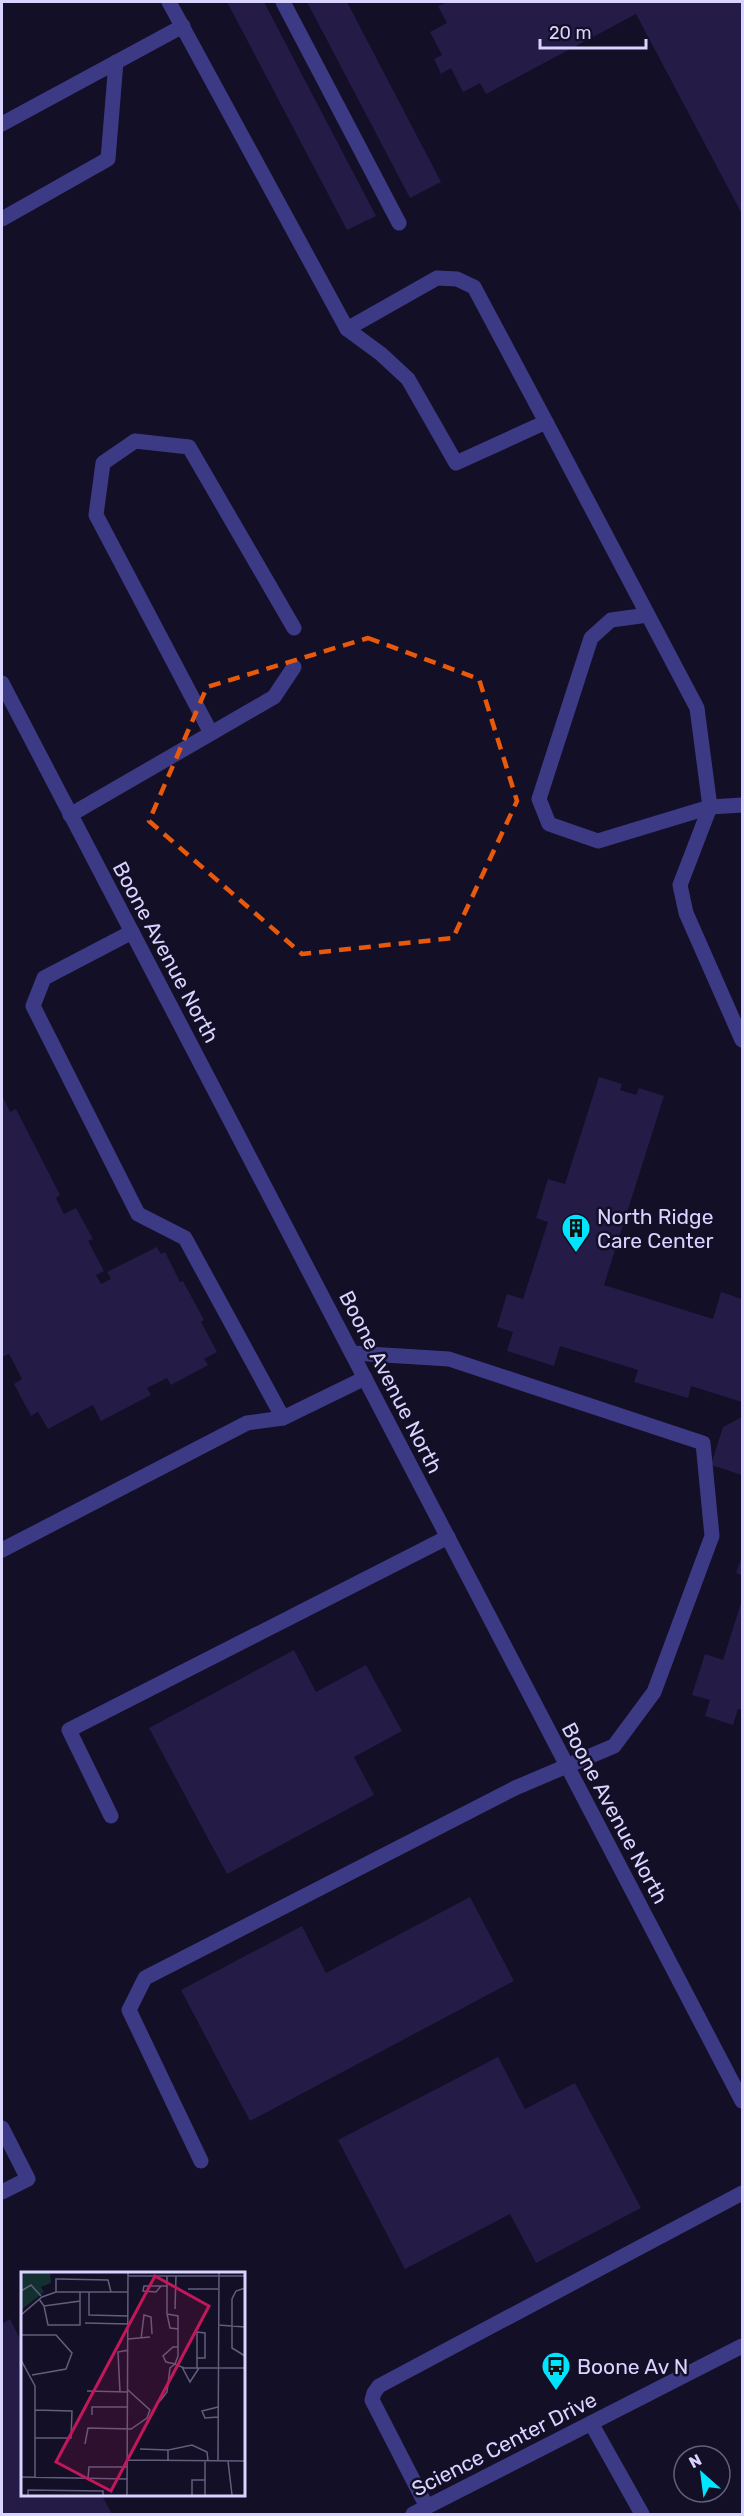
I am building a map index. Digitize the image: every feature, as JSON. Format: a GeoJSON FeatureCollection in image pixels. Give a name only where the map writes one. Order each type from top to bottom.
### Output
{"type":"FeatureCollection","features":[{"type":"Feature","properties":{"kind":"street"},"geometry":{"type":"LineString","coordinates":[[169,2],[347,328],[381,354],[408,380],[456,463],[546,422]]}},
{"type":"Feature","properties":{"kind":"street"},"geometry":{"type":"LineString","coordinates":[[283,2],[399,223]]}},
{"type":"Feature","properties":{"kind":"street"},"geometry":{"type":"LineString","coordinates":[[2,124],[183,26]]}},
{"type":"Feature","properties":{"kind":"street"},"geometry":{"type":"LineString","coordinates":[[2,219],[108,159],[116,62]]}},
{"type":"Feature","properties":{"kind":"street"},"geometry":{"type":"LineString","coordinates":[[347,328],[437,278],[457,279],[474,287],[697,708],[710,807],[680,885],[686,913],[742,1040]]}},
{"type":"Feature","properties":{"kind":"street"},"geometry":{"type":"LineString","coordinates":[[211,733],[96,515],[104,464],[135,441],[189,447],[294,628]]}},
{"type":"Feature","properties":{"kind":"street"},"geometry":{"type":"LineString","coordinates":[[648,615],[611,620],[591,638],[539,799],[549,824],[598,841],[710,807],[742,805]]}},
{"type":"Feature","properties":{"kind":"street"},"geometry":{"type":"LineString","coordinates":[[70,815],[274,697],[294,667]]}},
{"type":"Feature","properties":{"kind":"street","name":"Boone Avenue North"},"geometry":{"type":"LineString","coordinates":[[2,683],[742,2101]]}},
{"type":"Feature","properties":{"kind":"street"},"geometry":{"type":"LineString","coordinates":[[132,932],[44,978],[33,1006],[138,1214],[185,1238],[283,1418]]}},
{"type":"Feature","properties":{"kind":"street"},"geometry":{"type":"LineString","coordinates":[[201,2161],[129,2010],[145,1978],[515,1788],[614,1746],[654,1692],[712,1536],[703,1443],[449,1359],[352,1353]]}},
{"type":"Feature","properties":{"kind":"street"},"geometry":{"type":"LineString","coordinates":[[2,1550],[247,1423],[283,1418],[365,1378]]}},
{"type":"Feature","properties":{"kind":"street"},"geometry":{"type":"LineString","coordinates":[[111,1816],[69,1730],[448,1537]]}},
{"type":"Feature","properties":{"kind":"street"},"geometry":{"type":"LineString","coordinates":[[2,2128],[27,2179],[2,2192]]}},
{"type":"Feature","properties":{"kind":"street"},"geometry":{"type":"LineString","coordinates":[[420,2511],[372,2400],[379,2386],[742,2193]]}},
{"type":"Feature","properties":{"kind":"street","name":"Science Center Drive"},"geometry":{"type":"LineString","coordinates":[[420,2511],[742,2346]]}},
{"type":"Feature","properties":{"kind":"street"},"geometry":{"type":"LineString","coordinates":[[591,2423],[642,2514]]}},
{"type":"Feature","properties":{"kind":"highlighted area"},"geometry":{"type":"Polygon","coordinates":[[[368,638],[479,679],[517,801],[453,938],[302,954],[149,821],[207,687],[368,638]]]}},
{"type":"Feature","properties":{"kind":"building"},"geometry":{"type":"Polygon","coordinates":[[[227,2],[264,2],[376,216],[347,230],[227,2]]]}},
{"type":"Feature","properties":{"kind":"building"},"geometry":{"type":"Polygon","coordinates":[[[307,2],[347,2],[441,182],[410,198],[307,2]]]}},
{"type":"Feature","properties":{"kind":"building"},"geometry":{"type":"Polygon","coordinates":[[[448,2],[742,2],[742,214],[636,14],[486,94],[480,83],[463,92],[451,68],[441,74],[434,59],[442,55],[430,32],[447,23],[438,6],[448,2]]]}},
{"type":"Feature","properties":{"kind":"building","name":"North Ridge Care Center"},"geometry":{"type":"Polygon","coordinates":[[[599,1077],[622,1084],[620,1090],[636,1095],[639,1088],[664,1096],[604,1285],[713,1319],[721,1292],[742,1299],[742,1402],[691,1386],[688,1398],[634,1382],[638,1370],[560,1346],[554,1366],[507,1351],[513,1332],[497,1327],[507,1294],[523,1299],[548,1222],[536,1218],[548,1179],[565,1184],[599,1077]]]}},
{"type":"Feature","properties":{"kind":"building"},"geometry":{"type":"Polygon","coordinates":[[[2,1095],[10,1112],[16,1109],[60,1195],[56,1198],[64,1214],[76,1208],[93,1239],[88,1241],[104,1271],[96,1275],[101,1284],[111,1279],[107,1272],[157,1247],[161,1254],[165,1252],[180,1282],[183,1281],[204,1320],[201,1322],[217,1352],[204,1359],[208,1365],[171,1385],[167,1378],[147,1388],[151,1395],[101,1421],[93,1405],[48,1429],[38,1412],[31,1416],[14,1384],[22,1379],[9,1354],[2,1357],[2,1095]]]}},
{"type":"Feature","properties":{"kind":"building"},"geometry":{"type":"Polygon","coordinates":[[[742,1417],[742,1475],[711,1465],[723,1427],[742,1417]]]}},
{"type":"Feature","properties":{"kind":"building"},"geometry":{"type":"Polygon","coordinates":[[[742,1556],[742,1575],[736,1573],[742,1556]]]}},
{"type":"Feature","properties":{"kind":"building"},"geometry":{"type":"Polygon","coordinates":[[[742,1600],[742,1710],[738,1709],[733,1725],[705,1716],[710,1700],[692,1695],[705,1654],[723,1660],[742,1600]]]}},
{"type":"Feature","properties":{"kind":"building"},"geometry":{"type":"Polygon","coordinates":[[[294,1650],[316,1692],[366,1665],[402,1731],[354,1757],[374,1795],[227,1874],[149,1728],[294,1650]]]}},
{"type":"Feature","properties":{"kind":"building"},"geometry":{"type":"Polygon","coordinates":[[[470,1897],[514,1981],[250,2121],[181,1990],[302,1926],[326,1973],[470,1897]]]}},
{"type":"Feature","properties":{"kind":"building"},"geometry":{"type":"Polygon","coordinates":[[[498,2057],[525,2109],[575,2083],[641,2208],[536,2263],[510,2214],[405,2269],[338,2140],[498,2057]]]}},
{"type":"Feature","properties":{"kind":"building"},"geometry":{"type":"Polygon","coordinates":[[[10,2319],[21,2341],[21,2495],[102,2495],[112,2514],[2,2514],[2,2324],[10,2319]]]}},
{"type":"Feature","properties":{"kind":"place","name":"North Ridge Care Center"},"geometry":{"type":"Point","coordinates":[576,1254]}},
{"type":"Feature","properties":{"kind":"place","name":"Boone Av N"},"geometry":{"type":"Point","coordinates":[556,2392]}}]}
